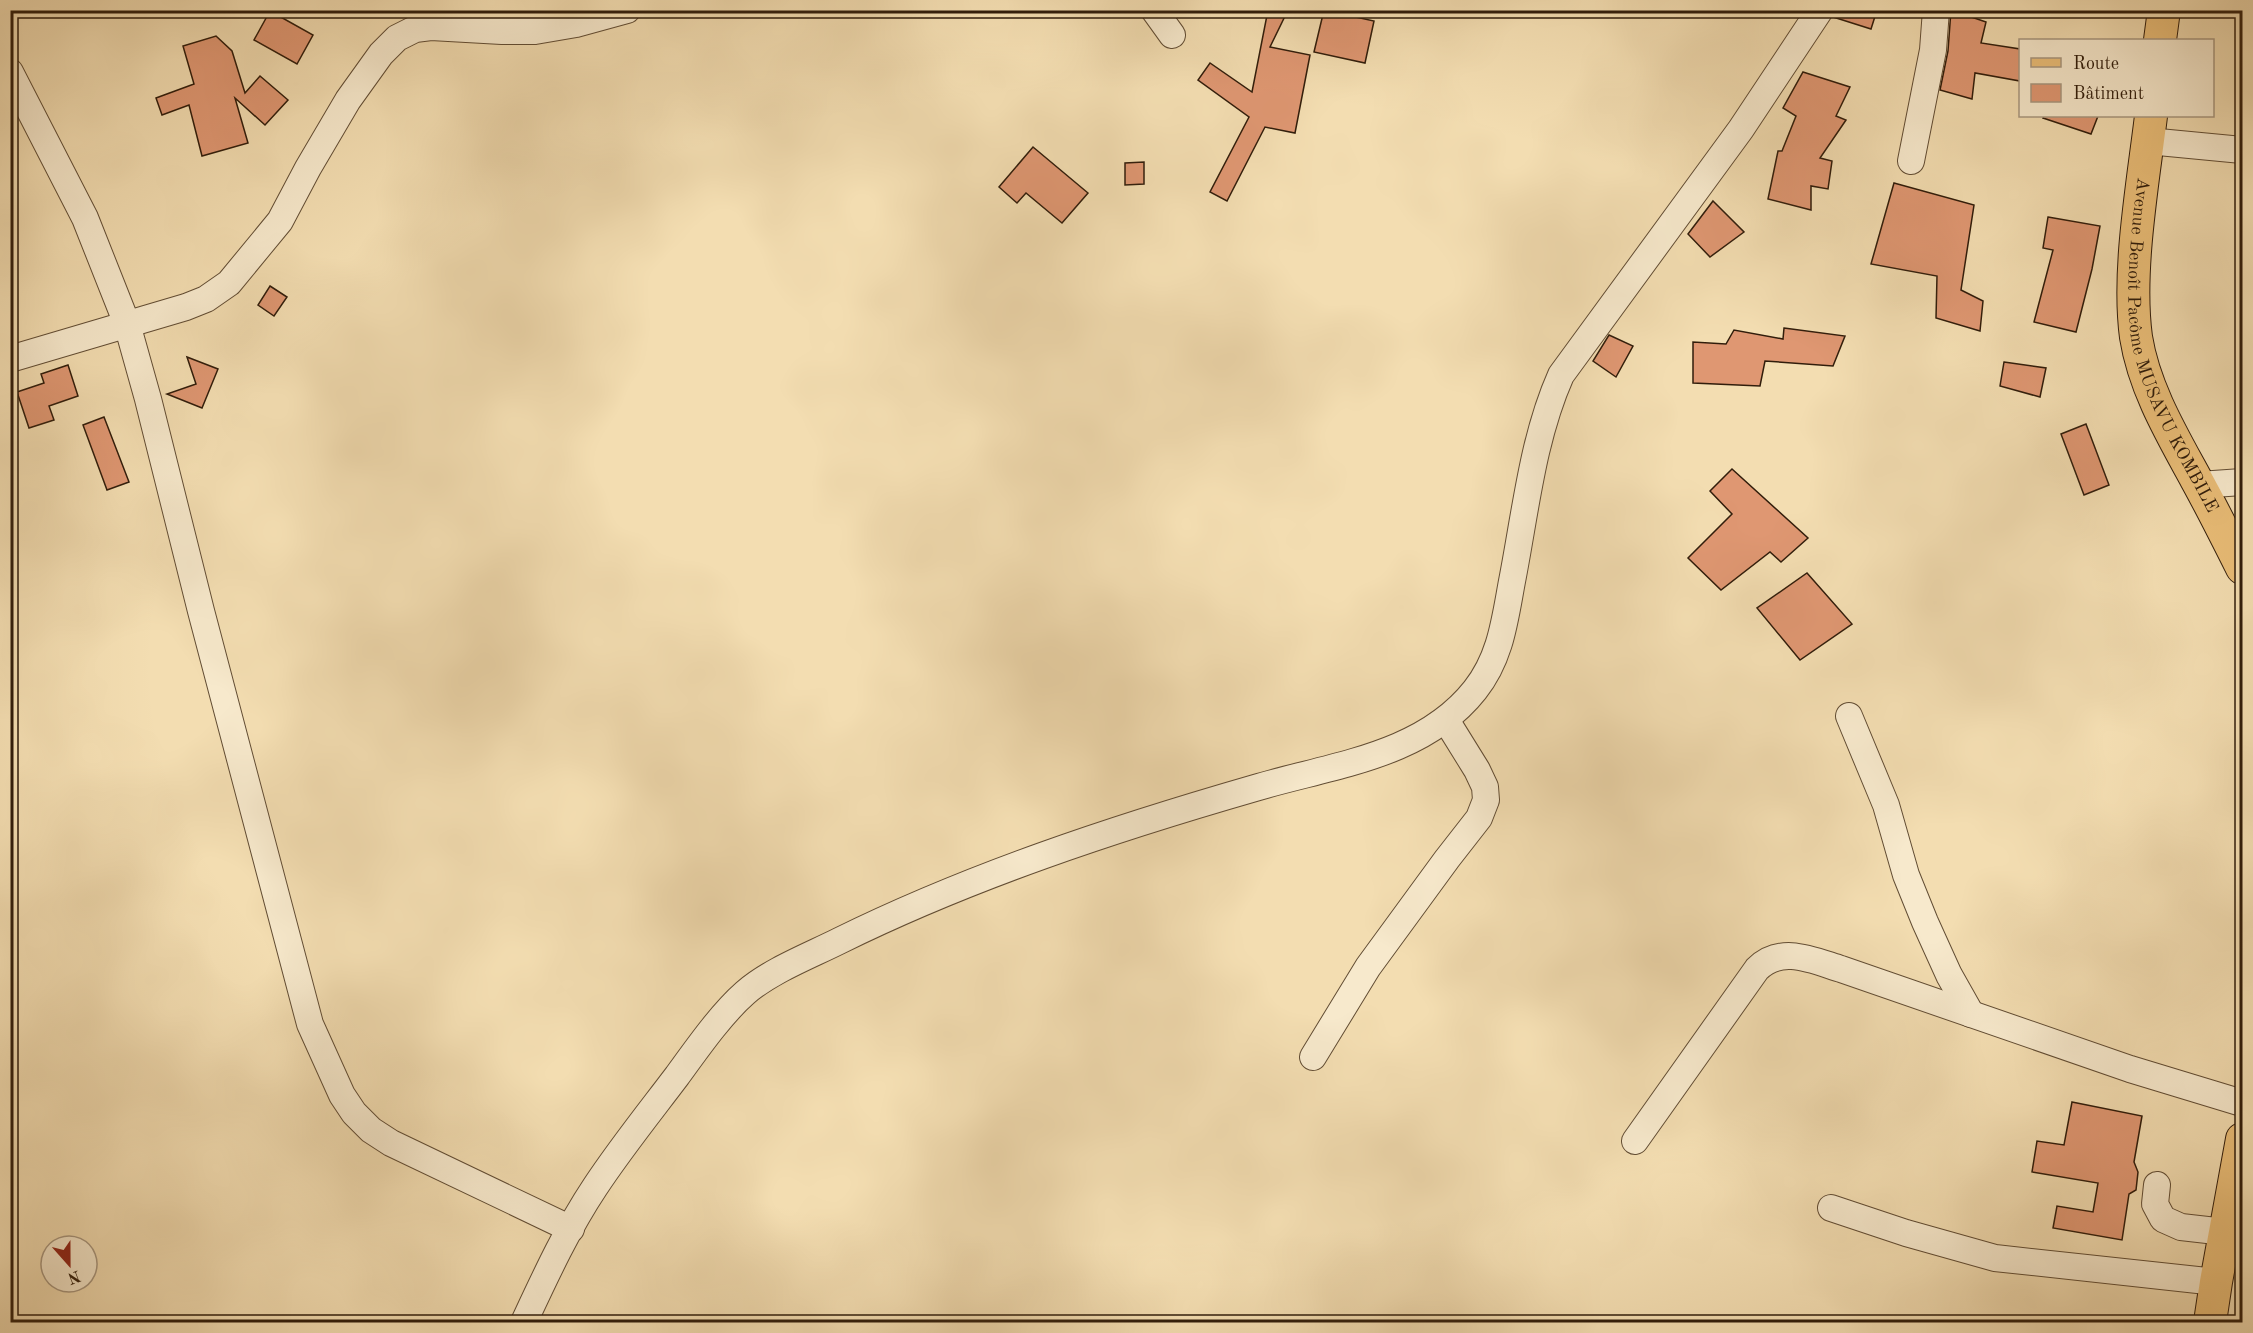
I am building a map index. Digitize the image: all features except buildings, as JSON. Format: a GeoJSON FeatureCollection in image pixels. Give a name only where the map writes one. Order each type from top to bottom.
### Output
{"type":"FeatureCollection","features":[{"type":"Feature","properties":{"kind":"main road"},"geometry":{"type":"LineString","coordinates":[[2160,39],[2164,10]]}},
{"type":"Feature","properties":{"kind":"main road","name":"Avenue Benoît Pacôme MUSAVU KOMBILE"},"geometry":{"type":"LineString","coordinates":[[2150,128],[2135,260],[2134,303],[2137,338],[2145,371],[2157,403],[2242,568]]}},
{"type":"Feature","properties":{"kind":"main road"},"geometry":{"type":"LineString","coordinates":[[2210,1323],[2242,1139]]}},
{"type":"Feature","properties":{"kind":"street"},"geometry":{"type":"LineString","coordinates":[[1154,10],[1172,35]]}},
{"type":"Feature","properties":{"kind":"street"},"geometry":{"type":"LineString","coordinates":[[524,1323],[546,1275],[594,1188],[708,1035],[745,992],[783,969],[872,925],[966,883],[1254,788],[1381,754],[1423,735],[1446,720],[1476,689],[1500,645],[1534,459],[1561,375],[1728,148],[1820,10]]}},
{"type":"Feature","properties":{"kind":"street"},"geometry":{"type":"LineString","coordinates":[[1911,161],[1933,50],[1936,10]]}},
{"type":"Feature","properties":{"kind":"street"},"geometry":{"type":"LineString","coordinates":[[10,359],[206,299],[229,283],[280,220],[348,100],[381,54],[397,38],[415,29],[431,27],[502,32],[535,31],[559,28],[613,12]]}},
{"type":"Feature","properties":{"kind":"street"},"geometry":{"type":"LineString","coordinates":[[10,72],[85,218],[127,324],[310,1024],[342,1095],[354,1113],[371,1130],[391,1143],[571,1229]]}},
{"type":"Feature","properties":{"kind":"street"},"geometry":{"type":"LineString","coordinates":[[2150,128],[2242,150]]}},
{"type":"Feature","properties":{"kind":"street"},"geometry":{"type":"LineString","coordinates":[[2199,485],[2242,482]]}},
{"type":"Feature","properties":{"kind":"street"},"geometry":{"type":"LineString","coordinates":[[1849,716],[1886,805],[1906,874],[1924,922],[1949,975],[1971,1014]]}},
{"type":"Feature","properties":{"kind":"street"},"geometry":{"type":"LineString","coordinates":[[1313,1057],[1368,968],[1479,818],[1486,800],[1485,787],[1446,720]]}},
{"type":"Feature","properties":{"kind":"street"},"geometry":{"type":"LineString","coordinates":[[1635,1140],[1757,969],[1766,960],[1776,956],[1791,956],[1815,961],[2130,1069],[2242,1103]]}},
{"type":"Feature","properties":{"kind":"street"},"geometry":{"type":"LineString","coordinates":[[2157,1185],[2155,1204],[2163,1219],[2181,1227],[2225,1232]]}},
{"type":"Feature","properties":{"kind":"street"},"geometry":{"type":"LineString","coordinates":[[1831,1208],[1906,1233],[1995,1257],[2216,1282]]}}]}
